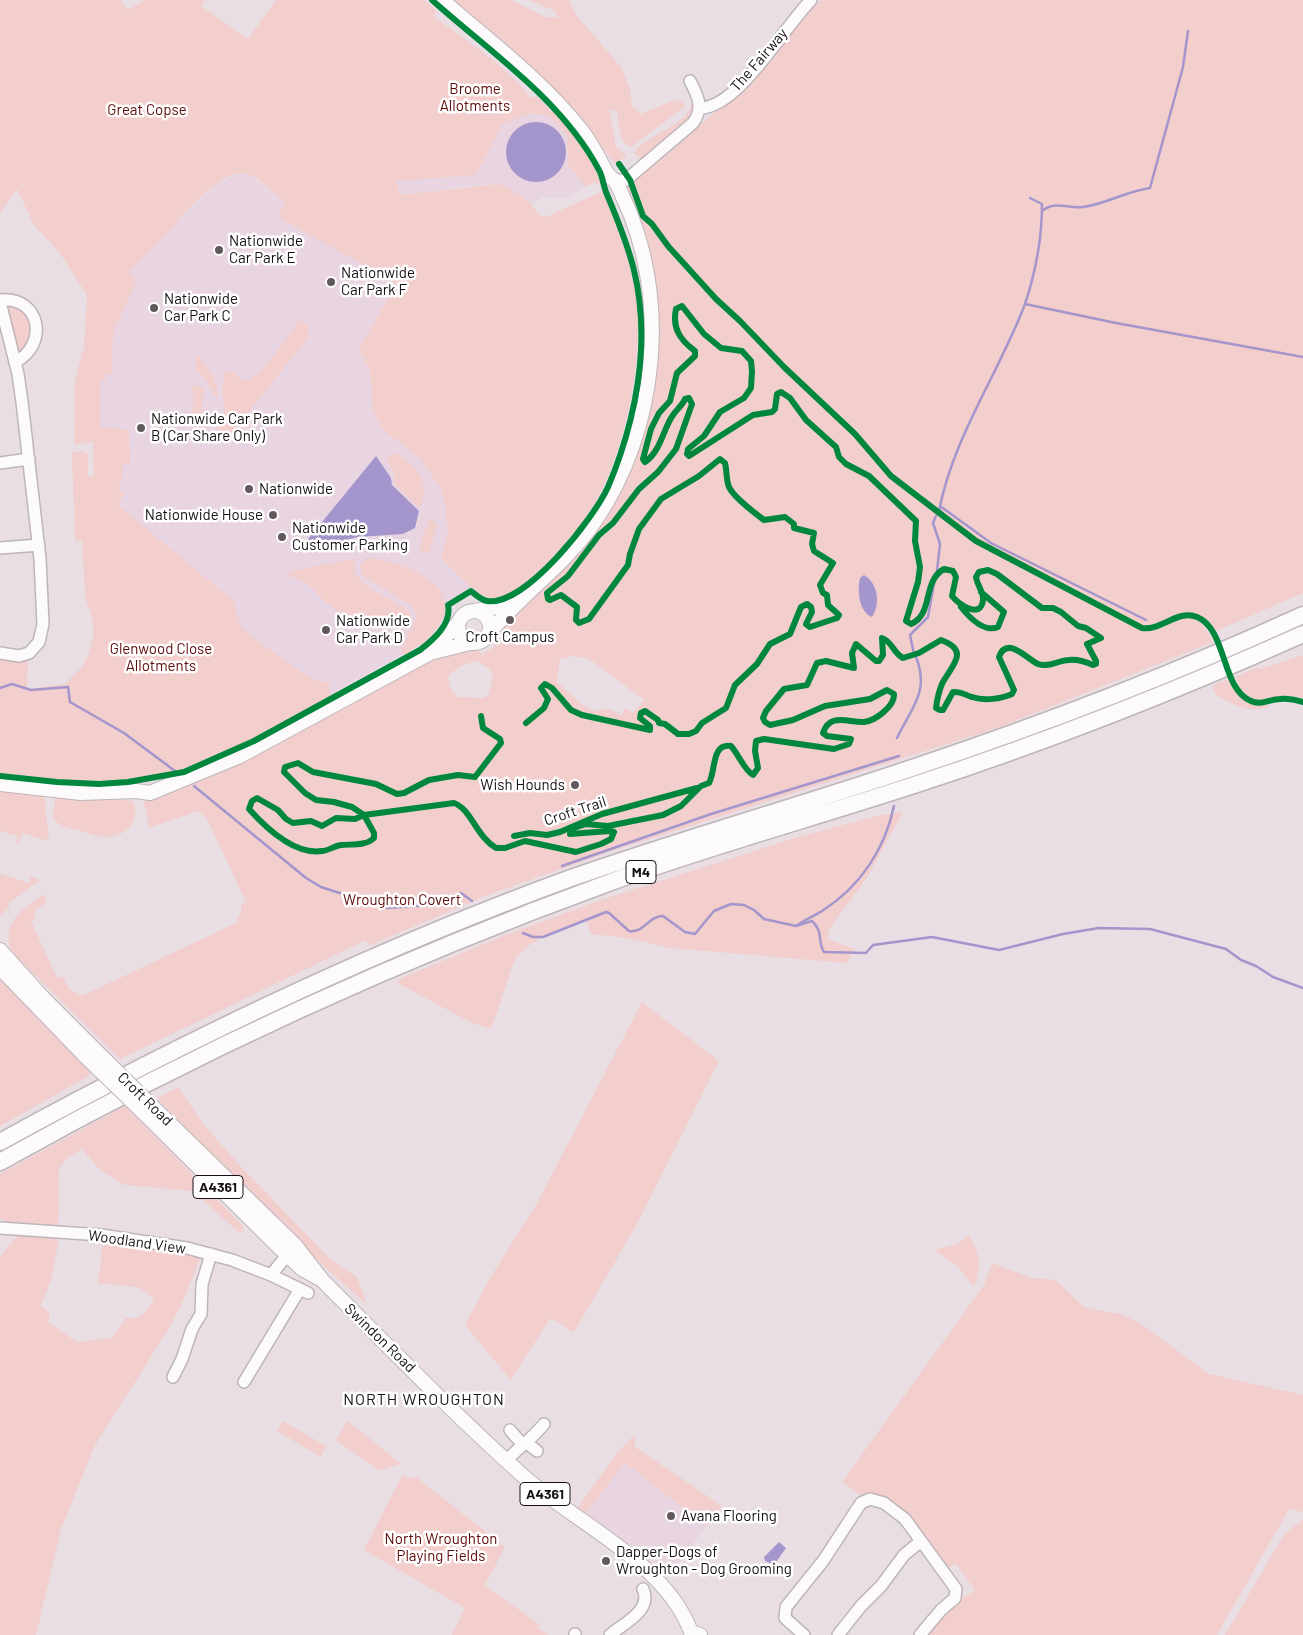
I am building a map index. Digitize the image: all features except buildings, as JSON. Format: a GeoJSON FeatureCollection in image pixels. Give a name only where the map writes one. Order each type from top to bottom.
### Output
{"type":"FeatureCollection","features":[{"type":"Feature","properties":{"kind":"highway","name":"M4"},"geometry":{"type":"LineString","coordinates":[[0,1142],[177,1048],[335,974],[420,938],[621,861],[910,769],[1091,705],[1303,615]]}},
{"type":"Feature","properties":{"kind":"highway","name":"M4"},"geometry":{"type":"LineString","coordinates":[[0,1162],[103,1105],[232,1040],[443,946],[628,876],[917,784],[1020,748],[1174,690],[1303,634]]}},
{"type":"Feature","properties":{"kind":"main road"},"geometry":{"type":"LineString","coordinates":[[0,784],[88,793],[136,791],[150,793],[240,756],[430,653],[470,643],[484,642],[490,632],[524,595],[566,558],[600,514],[621,474],[643,408],[651,352],[650,297],[644,261],[632,219],[615,180],[615,173],[558,104],[442,0]]}},
{"type":"Feature","properties":{"kind":"main road"},"geometry":{"type":"LineString","coordinates":[[430,653],[464,614],[475,610],[496,607],[524,595]]}},
{"type":"Feature","properties":{"kind":"main road"},"geometry":{"type":"LineString","coordinates":[[475,610],[486,617],[490,632]]}},
{"type":"Feature","properties":{"kind":"main road"},"geometry":{"type":"LineString","coordinates":[[459,622],[460,633],[470,643]]}},
{"type":"Feature","properties":{"kind":"main road","name":"Croft Road"},"geometry":{"type":"LineString","coordinates":[[0,950],[89,1053]]}},
{"type":"Feature","properties":{"kind":"main road","name":"Croft Road"},"geometry":{"type":"LineString","coordinates":[[0,968],[291,1250]]}},
{"type":"Feature","properties":{"kind":"main road","name":"Swindon Road"},"geometry":{"type":"LineString","coordinates":[[291,1250],[302,1269],[323,1281],[506,1461],[539,1490],[638,1564],[673,1599],[693,1634]]}},
{"type":"Feature","properties":{"kind":"street","name":"The Fairway"},"geometry":{"type":"LineString","coordinates":[[700,108],[715,106],[743,81],[811,0]]}},
{"type":"Feature","properties":{"kind":"street"},"geometry":{"type":"LineString","coordinates":[[615,180],[626,180],[690,126],[697,117],[700,108],[698,97],[690,81]]}},
{"type":"Feature","properties":{"kind":"street"},"geometry":{"type":"LineString","coordinates":[[0,653],[14,656],[24,655],[39,642],[43,624],[39,545],[29,465],[15,362],[0,301],[14,300],[21,302],[30,311],[36,322],[33,344],[28,352],[15,362]]}},
{"type":"Feature","properties":{"kind":"street"},"geometry":{"type":"LineString","coordinates":[[0,464],[29,465]]}},
{"type":"Feature","properties":{"kind":"street"},"geometry":{"type":"LineString","coordinates":[[0,548],[39,545]]}},
{"type":"Feature","properties":{"kind":"street","name":"Woodland View"},"geometry":{"type":"LineString","coordinates":[[0,1228],[128,1238],[211,1254],[271,1275],[304,1291],[244,1382]]}},
{"type":"Feature","properties":{"kind":"street"},"geometry":{"type":"LineString","coordinates":[[271,1275],[291,1250]]}},
{"type":"Feature","properties":{"kind":"street"},"geometry":{"type":"LineString","coordinates":[[174,1378],[192,1329],[202,1314],[202,1284],[211,1254]]}},
{"type":"Feature","properties":{"kind":"street"},"geometry":{"type":"LineString","coordinates":[[506,1461],[544,1424]]}},
{"type":"Feature","properties":{"kind":"street"},"geometry":{"type":"LineString","coordinates":[[510,1430],[525,1444],[537,1451]]}},
{"type":"Feature","properties":{"kind":"street"},"geometry":{"type":"LineString","coordinates":[[804,1635],[785,1618],[786,1607],[823,1561],[863,1500],[874,1499],[889,1506],[905,1520],[954,1584],[957,1592],[955,1598],[941,1610],[920,1635]]}},
{"type":"Feature","properties":{"kind":"street"},"geometry":{"type":"LineString","coordinates":[[846,1632],[904,1555],[921,1541]]}},
{"type":"Feature","properties":{"kind":"street"},"geometry":{"type":"LineString","coordinates":[[610,1635],[632,1619],[648,1596]]}},
{"type":"Feature","properties":{"kind":"shaded area"},"geometry":{"type":"Polygon","coordinates":[[[530,113],[549,116],[567,135],[568,164],[586,187],[563,199],[543,197],[530,204],[512,190],[493,183],[400,195],[397,181],[476,175],[502,124],[530,113]]]}},
{"type":"Feature","properties":{"kind":"shaded area"},"geometry":{"type":"Polygon","coordinates":[[[530,122],[542,122],[553,127],[561,135],[566,146],[564,164],[553,177],[542,182],[530,182],[519,177],[511,169],[506,158],[506,146],[511,135],[519,127],[530,122]]]}},
{"type":"Feature","properties":{"kind":"shaded area","name":"Croft Campus"},"geometry":{"type":"Polygon","coordinates":[[[240,173],[248,174],[286,202],[278,217],[397,283],[395,288],[553,557],[530,579],[501,597],[484,598],[472,588],[447,603],[445,617],[428,640],[331,694],[311,693],[106,508],[93,442],[96,369],[123,271],[216,184],[240,173]]]}},
{"type":"Feature","properties":{"kind":"shaded area"},"geometry":{"type":"Polygon","coordinates":[[[376,456],[391,478],[392,485],[419,511],[415,528],[403,534],[358,537],[322,546],[304,544],[376,456]]]}},
{"type":"Feature","properties":{"kind":"shaded area"},"geometry":{"type":"Polygon","coordinates":[[[864,575],[872,583],[877,594],[877,606],[872,617],[864,610],[860,600],[859,583],[860,578],[864,575]]]}},
{"type":"Feature","properties":{"kind":"shaded area"},"geometry":{"type":"Polygon","coordinates":[[[625,1463],[707,1526],[665,1579],[583,1516],[625,1463]]]}},
{"type":"Feature","properties":{"kind":"shaded area"},"geometry":{"type":"Polygon","coordinates":[[[779,1542],[786,1548],[774,1565],[765,1561],[764,1557],[779,1542]]]}},
{"type":"Feature","properties":{"kind":"green space"},"geometry":{"type":"Polygon","coordinates":[[[0,0],[120,0],[128,10],[145,0],[205,0],[201,6],[248,39],[276,0],[424,0],[437,11],[433,16],[486,54],[523,88],[530,98],[536,96],[555,115],[583,147],[596,170],[600,183],[597,185],[595,182],[586,187],[568,164],[567,135],[549,116],[530,113],[502,125],[476,175],[397,181],[400,195],[498,184],[520,195],[539,214],[546,217],[603,191],[631,271],[638,321],[636,366],[628,414],[606,481],[586,517],[574,534],[554,556],[521,585],[507,594],[491,599],[475,591],[441,558],[448,535],[445,502],[440,487],[418,456],[384,431],[373,410],[370,371],[359,349],[397,283],[277,217],[285,202],[258,179],[248,174],[240,173],[220,181],[201,197],[129,272],[136,282],[113,333],[112,374],[106,374],[106,381],[101,381],[101,427],[129,430],[130,464],[123,464],[122,481],[117,489],[124,494],[118,505],[234,601],[240,625],[251,636],[301,672],[315,680],[329,683],[331,697],[236,749],[178,771],[153,776],[102,781],[51,779],[0,773],[0,659],[17,662],[28,658],[27,689],[65,684],[82,667],[88,656],[93,637],[93,622],[85,596],[82,541],[75,541],[72,452],[84,451],[88,454],[88,477],[94,476],[93,442],[74,445],[75,380],[84,347],[87,295],[60,253],[34,225],[17,189],[0,213],[0,0]]]}},
{"type":"Feature","properties":{"kind":"green space"},"geometry":{"type":"Polygon","coordinates":[[[449,0],[512,0],[548,18],[558,17],[555,11],[529,0],[569,0],[576,15],[621,67],[630,89],[632,106],[641,114],[674,100],[684,103],[684,107],[631,147],[621,137],[617,111],[609,109],[616,147],[627,155],[615,164],[583,122],[449,0]]]}},
{"type":"Feature","properties":{"kind":"green space","name":"Wroughton Covert"},"geometry":{"type":"Polygon","coordinates":[[[822,0],[1303,0],[1303,593],[1216,631],[1207,620],[1198,614],[1190,613],[1155,625],[1144,625],[1142,629],[1153,630],[1181,619],[1189,618],[1197,620],[1205,627],[1213,642],[1000,727],[615,850],[493,893],[370,945],[364,941],[120,1059],[12,953],[9,934],[15,919],[20,912],[42,895],[45,896],[46,903],[37,909],[35,918],[31,921],[57,978],[62,976],[69,989],[82,996],[238,922],[237,918],[242,912],[241,905],[246,902],[206,817],[198,811],[149,828],[144,802],[229,769],[444,653],[472,647],[482,654],[494,647],[498,630],[559,574],[610,508],[644,428],[660,332],[649,248],[627,186],[745,87],[768,64],[811,9],[822,0]],[[573,656],[560,659],[557,682],[584,706],[596,711],[608,708],[621,715],[626,708],[633,713],[644,700],[589,659],[573,656]],[[476,661],[460,666],[448,676],[451,689],[457,697],[483,698],[489,695],[493,676],[489,669],[476,661]]]}},
{"type":"Feature","properties":{"kind":"green space"},"geometry":{"type":"Polygon","coordinates":[[[693,97],[696,106],[690,121],[643,159],[634,153],[649,139],[677,123],[685,116],[691,107],[693,97]]]}},
{"type":"Feature","properties":{"kind":"green space"},"geometry":{"type":"Polygon","coordinates":[[[8,303],[26,311],[33,334],[21,353],[17,351],[6,305],[8,303]]]}},
{"type":"Feature","properties":{"kind":"green space"},"geometry":{"type":"Polygon","coordinates":[[[300,320],[309,326],[309,337],[226,440],[216,443],[214,439],[225,410],[222,392],[225,373],[228,371],[236,374],[242,381],[250,379],[274,356],[300,320]]]}},
{"type":"Feature","properties":{"kind":"green space"},"geometry":{"type":"Polygon","coordinates":[[[197,356],[205,363],[213,378],[218,394],[215,396],[205,378],[195,369],[197,356]]]}},
{"type":"Feature","properties":{"kind":"green space"},"geometry":{"type":"Polygon","coordinates":[[[193,385],[202,387],[203,390],[202,415],[206,430],[205,436],[198,436],[193,432],[193,385]]]}},
{"type":"Feature","properties":{"kind":"green space"},"geometry":{"type":"Polygon","coordinates":[[[396,453],[415,468],[422,480],[424,494],[422,504],[418,507],[395,484],[394,472],[386,460],[396,453]]]}},
{"type":"Feature","properties":{"kind":"green space"},"geometry":{"type":"Polygon","coordinates":[[[429,520],[434,521],[437,526],[429,553],[425,553],[419,548],[429,520]]]}},
{"type":"Feature","properties":{"kind":"green space"},"geometry":{"type":"Polygon","coordinates":[[[393,540],[407,542],[408,549],[405,551],[368,546],[368,543],[393,540]]]}},
{"type":"Feature","properties":{"kind":"green space"},"geometry":{"type":"Polygon","coordinates":[[[356,558],[354,569],[362,582],[409,611],[411,619],[404,629],[363,620],[340,612],[327,603],[311,587],[298,579],[290,577],[288,572],[356,558]]]}},
{"type":"Feature","properties":{"kind":"green space"},"geometry":{"type":"Polygon","coordinates":[[[372,558],[396,563],[416,571],[432,582],[442,594],[445,607],[441,622],[427,638],[404,655],[401,649],[418,614],[413,607],[362,575],[360,565],[365,559],[372,558]]]}},
{"type":"Feature","properties":{"kind":"green space"},"geometry":{"type":"Polygon","coordinates":[[[1303,655],[1303,698],[1281,696],[1263,700],[1249,697],[1242,690],[1235,677],[1258,667],[1261,669],[1303,655]]]}},
{"type":"Feature","properties":{"kind":"green space"},"geometry":{"type":"Polygon","coordinates":[[[1229,679],[1243,700],[1252,704],[1270,706],[1262,709],[1242,708],[1216,695],[1212,686],[1229,679]]]}},
{"type":"Feature","properties":{"kind":"green space"},"geometry":{"type":"Polygon","coordinates":[[[0,789],[44,795],[49,841],[22,833],[19,843],[16,842],[18,836],[0,831],[0,789]]]}},
{"type":"Feature","properties":{"kind":"green space"},"geometry":{"type":"Polygon","coordinates":[[[55,798],[128,800],[134,802],[135,817],[129,828],[118,835],[95,836],[59,824],[53,818],[55,798]]]}},
{"type":"Feature","properties":{"kind":"green space"},"geometry":{"type":"Polygon","coordinates":[[[903,812],[866,879],[829,929],[828,939],[855,949],[847,963],[670,948],[621,937],[590,934],[587,920],[547,935],[520,953],[514,961],[490,1029],[470,1022],[398,983],[399,979],[503,936],[598,901],[798,837],[876,816],[903,812]]]}},
{"type":"Feature","properties":{"kind":"green space"},"geometry":{"type":"Polygon","coordinates":[[[0,874],[29,883],[31,876],[40,880],[9,903],[9,908],[0,915],[0,874]]]}},
{"type":"Feature","properties":{"kind":"green space"},"geometry":{"type":"Polygon","coordinates":[[[0,974],[90,1072],[89,1076],[0,1126],[0,974]]]}},
{"type":"Feature","properties":{"kind":"green space"},"geometry":{"type":"Polygon","coordinates":[[[642,1002],[719,1061],[637,1224],[574,1332],[550,1318],[511,1380],[465,1325],[488,1281],[536,1205],[642,1002]]]}},
{"type":"Feature","properties":{"kind":"green space"},"geometry":{"type":"Polygon","coordinates":[[[178,1087],[204,1125],[245,1171],[331,1260],[357,1277],[367,1305],[327,1269],[157,1098],[178,1087]]]}},
{"type":"Feature","properties":{"kind":"green space"},"geometry":{"type":"Polygon","coordinates":[[[125,1106],[244,1227],[240,1233],[192,1191],[125,1185],[100,1170],[82,1149],[66,1159],[59,1169],[58,1227],[7,1223],[0,1218],[0,1174],[125,1106]]]}},
{"type":"Feature","properties":{"kind":"green space"},"geometry":{"type":"Polygon","coordinates":[[[968,1235],[979,1260],[974,1287],[958,1267],[935,1250],[959,1243],[968,1235]]]}},
{"type":"Feature","properties":{"kind":"green space"},"geometry":{"type":"Polygon","coordinates":[[[18,1236],[59,1239],[51,1280],[41,1306],[50,1313],[48,1322],[77,1342],[112,1338],[126,1318],[136,1318],[143,1314],[154,1299],[139,1287],[98,1283],[103,1242],[201,1256],[185,1297],[171,1325],[94,1447],[61,1529],[36,1635],[0,1635],[0,1256],[18,1236]]]}},
{"type":"Feature","properties":{"kind":"green space"},"geometry":{"type":"Polygon","coordinates":[[[992,1263],[1031,1278],[1056,1280],[1084,1307],[1123,1315],[1141,1324],[1209,1374],[1303,1395],[1303,1512],[1289,1509],[1217,1635],[929,1635],[949,1607],[975,1590],[956,1564],[947,1569],[873,1494],[861,1495],[842,1482],[984,1285],[992,1263]]]}},
{"type":"Feature","properties":{"kind":"green space"},"geometry":{"type":"Polygon","coordinates":[[[283,1421],[326,1446],[321,1457],[277,1431],[283,1421]]]}},
{"type":"Feature","properties":{"kind":"green space"},"geometry":{"type":"Polygon","coordinates":[[[348,1421],[401,1464],[379,1471],[336,1440],[348,1421]]]}},
{"type":"Feature","properties":{"kind":"green space"},"geometry":{"type":"Polygon","coordinates":[[[635,1434],[635,1447],[722,1506],[707,1526],[625,1463],[583,1516],[576,1510],[617,1453],[635,1434]]]}},
{"type":"Feature","properties":{"kind":"green space","name":"North Wroughton Playing Fields"},"geometry":{"type":"Polygon","coordinates":[[[403,1474],[407,1479],[416,1477],[505,1547],[485,1585],[540,1625],[538,1628],[549,1635],[452,1635],[465,1608],[364,1550],[403,1474]]]}},
{"type":"Feature","properties":{"kind":"green space"},"geometry":{"type":"Polygon","coordinates":[[[1303,1520],[1303,1635],[1225,1635],[1285,1533],[1303,1520]]]}},
{"type":"Feature","properties":{"kind":"waterway"},"geometry":{"type":"LineString","coordinates":[[1042,211],[1057,205],[1083,207],[1150,188],[1183,67],[1188,31]]}},
{"type":"Feature","properties":{"kind":"waterway"},"geometry":{"type":"LineString","coordinates":[[1025,304],[1038,254],[1042,217],[1042,204],[1030,198]]}},
{"type":"Feature","properties":{"kind":"waterway"},"geometry":{"type":"LineString","coordinates":[[939,511],[955,457],[1025,304],[1116,323],[1303,357]]}},
{"type":"Feature","properties":{"kind":"waterway"},"geometry":{"type":"LineString","coordinates":[[940,506],[991,543],[1146,620]]}},
{"type":"Feature","properties":{"kind":"waterway"},"geometry":{"type":"LineString","coordinates":[[936,516],[933,523],[940,544],[937,571]]}},
{"type":"Feature","properties":{"kind":"waterway"},"geometry":{"type":"LineString","coordinates":[[914,654],[910,635],[928,617],[935,578]]}},
{"type":"Feature","properties":{"kind":"waterway"},"geometry":{"type":"LineString","coordinates":[[897,738],[920,690],[920,669],[916,657]]}},
{"type":"Feature","properties":{"kind":"waterway"},"geometry":{"type":"LineString","coordinates":[[0,688],[12,684],[31,690],[68,687],[70,702],[124,733],[175,771]]}},
{"type":"Feature","properties":{"kind":"waterway"},"geometry":{"type":"LineString","coordinates":[[562,866],[711,814],[899,756]]}},
{"type":"Feature","properties":{"kind":"waterway"},"geometry":{"type":"LineString","coordinates":[[194,786],[306,878],[321,887],[386,908],[430,905],[461,893],[472,901]]}},
{"type":"Feature","properties":{"kind":"waterway"},"geometry":{"type":"LineString","coordinates":[[523,933],[533,937],[543,937],[606,912],[629,931],[639,929],[654,919],[663,916],[685,932],[695,934],[714,911],[731,904],[744,905],[754,910],[764,919],[796,926],[836,901],[859,879],[877,852],[890,822],[894,806]]}},
{"type":"Feature","properties":{"kind":"waterway"},"geometry":{"type":"LineString","coordinates":[[796,926],[812,921],[818,929],[824,952],[866,953],[873,945],[932,937],[999,950],[1063,934],[1099,928],[1150,929],[1226,949],[1241,960],[1256,966],[1273,977],[1303,988]]}},
{"type":"Feature","properties":{"kind":"cycle path"},"geometry":{"type":"LineString","coordinates":[[0,776],[99,784],[128,782],[184,772],[254,741],[420,650],[436,636],[444,625],[447,619],[448,605],[471,591],[487,601],[503,599],[520,590],[538,576],[574,538],[589,519],[608,487],[626,437],[638,384],[641,350],[638,287],[622,232],[600,173],[584,145],[565,121],[523,78],[432,0]]}},
{"type":"Feature","properties":{"kind":"cycle path"},"geometry":{"type":"LineString","coordinates":[[619,164],[630,180],[643,216],[652,224],[668,246],[716,299],[855,434],[891,476],[976,541],[1142,628],[1156,626],[1183,616],[1197,617],[1207,624],[1214,634],[1234,684],[1241,694],[1251,701],[1258,703],[1286,699],[1303,702]]}},
{"type":"Feature","properties":{"kind":"cycle path","name":"Croft Trail"},"geometry":{"type":"LineString","coordinates":[[481,716],[483,728],[500,739],[501,743],[475,777],[458,775],[429,780],[404,793],[397,794],[376,784],[313,772],[298,763],[285,767],[284,772],[305,793],[316,800],[352,807],[364,815],[454,803],[465,811],[483,837],[496,848],[505,848],[525,841],[576,852],[611,839],[614,832],[570,834],[571,829],[586,824],[608,826],[663,815],[681,806],[701,786],[709,783],[717,753],[725,746],[731,746],[747,770],[753,775],[758,768],[755,751],[756,741],[764,739],[834,749],[849,744],[851,739],[827,736],[823,733],[826,727],[830,723],[840,720],[864,722],[873,719],[888,708],[894,694],[887,690],[870,699],[825,706],[793,720],[770,725],[763,718],[766,711],[784,689],[807,685],[817,663],[826,661],[854,668],[852,653],[856,644],[876,661],[879,661],[883,655],[882,638],[903,658],[919,653],[941,640],[950,644],[957,654],[956,660],[942,684],[938,696],[936,708],[943,710],[953,692],[987,699],[1012,694],[1014,690],[999,657],[1007,648],[1017,650],[1042,665],[1065,660],[1081,661],[1093,665],[1096,664],[1096,661],[1087,644],[1101,638],[1086,628],[1078,626],[1061,612],[1053,608],[1042,608],[997,574],[988,570],[979,572],[976,577],[983,597],[981,606],[978,609],[974,610],[964,606],[952,596],[956,577],[953,571],[944,569],[937,574],[933,581],[923,613],[911,624],[906,621],[918,582],[920,567],[915,541],[916,521],[869,476],[846,464],[839,457],[836,447],[806,420],[790,398],[781,392],[777,394],[775,409],[772,412],[753,415],[689,456],[687,454],[688,449],[704,436],[720,412],[744,398],[751,388],[752,371],[751,361],[742,351],[721,348],[704,334],[682,306],[676,309],[676,328],[681,338],[695,351],[695,356],[677,373],[670,401],[659,413],[651,429],[643,459],[645,462],[655,452],[673,415],[685,399],[689,398],[692,404],[676,449],[658,472],[639,489],[613,523],[599,535],[568,576],[547,593],[548,599],[550,600],[561,595],[577,607],[576,620],[579,623],[589,619],[628,565],[639,529],[661,499],[699,476],[720,459],[725,463],[727,481],[731,491],[756,514],[764,520],[785,517],[794,524],[794,528],[814,533],[812,544],[814,551],[833,563],[820,585],[823,593],[827,595],[828,605],[839,615],[837,618],[810,627],[806,624],[812,612],[811,607],[807,604],[801,607],[790,634],[770,644],[757,664],[735,685],[726,708],[702,723],[696,731],[689,734],[678,734],[665,724],[659,723],[658,720],[645,711],[641,713],[640,718],[650,726],[650,730],[582,715],[571,710],[552,688],[545,684],[541,688],[548,699],[544,708],[526,723]]}},
{"type":"Feature","properties":{"kind":"cycle path"},"geometry":{"type":"LineString","coordinates":[[961,607],[982,626],[987,628],[998,627],[1004,612],[981,592]]}},
{"type":"Feature","properties":{"kind":"cycle path","name":"Croft Trail"},"geometry":{"type":"LineString","coordinates":[[514,836],[530,833],[547,835],[560,832],[602,814],[697,788]]}},
{"type":"Feature","properties":{"kind":"cycle path"},"geometry":{"type":"LineString","coordinates":[[257,798],[278,810],[286,819],[293,823],[311,821],[322,826],[336,818],[355,819],[364,815],[374,833],[374,838],[371,841],[341,845],[324,851],[302,849],[272,832],[249,809],[252,801],[257,798]]}},
{"type":"Feature","properties":{"kind":"place","name":"Nationwide Car Park E"},"geometry":{"type":"Point","coordinates":[219,250]}},
{"type":"Feature","properties":{"kind":"place","name":"Nationwide Car Park F"},"geometry":{"type":"Point","coordinates":[331,282]}},
{"type":"Feature","properties":{"kind":"place","name":"Nationwide Car Park C"},"geometry":{"type":"Point","coordinates":[154,308]}},
{"type":"Feature","properties":{"kind":"place","name":"Nationwide Car Park B (Car Share Only)"},"geometry":{"type":"Point","coordinates":[141,428]}},
{"type":"Feature","properties":{"kind":"place","name":"Nationwide"},"geometry":{"type":"Point","coordinates":[249,489]}},
{"type":"Feature","properties":{"kind":"place","name":"Nationwide House"},"geometry":{"type":"Point","coordinates":[273,515]}},
{"type":"Feature","properties":{"kind":"place","name":"Nationwide Customer Parking"},"geometry":{"type":"Point","coordinates":[282,537]}},
{"type":"Feature","properties":{"kind":"place","name":"Croft Campus"},"geometry":{"type":"Point","coordinates":[510,620]}},
{"type":"Feature","properties":{"kind":"place","name":"Nationwide Car Park D"},"geometry":{"type":"Point","coordinates":[326,630]}},
{"type":"Feature","properties":{"kind":"place","name":"Wish Hounds"},"geometry":{"type":"Point","coordinates":[575,785]}},
{"type":"Feature","properties":{"kind":"place","name":"Avana Flooring"},"geometry":{"type":"Point","coordinates":[671,1516]}},
{"type":"Feature","properties":{"kind":"place","name":"Dapper-Dogs of Wroughton - Dog Grooming"},"geometry":{"type":"Point","coordinates":[606,1561]}},
{"type":"Feature","properties":{"kind":"district","name":"NORTH WROUGHTON"},"geometry":{"type":"Point","coordinates":[424,1400]}},
{"type":"Feature","properties":{"kind":"park label","name":"Broome Allotments"},"geometry":{"type":"Point","coordinates":[475,98]}},
{"type":"Feature","properties":{"kind":"park label","name":"Great Copse"},"geometry":{"type":"Point","coordinates":[147,110]}},
{"type":"Feature","properties":{"kind":"park label","name":"Glenwood Close Allotments"},"geometry":{"type":"Point","coordinates":[161,658]}}]}
